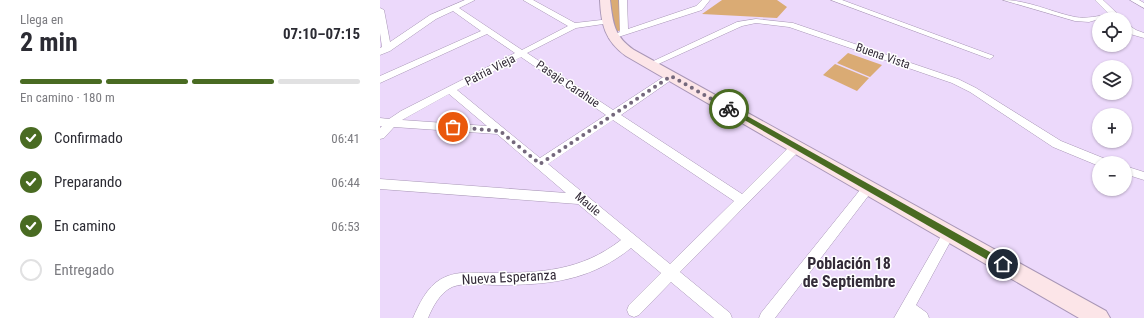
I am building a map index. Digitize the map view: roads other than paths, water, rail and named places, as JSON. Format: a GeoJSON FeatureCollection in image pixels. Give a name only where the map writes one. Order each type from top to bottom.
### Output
{"type":"FeatureCollection","features":[{"type":"Feature","properties":{"kind":"main road"},"geometry":{"type":"LineString","coordinates":[[605,0],[607,21],[618,35],[624,49],[1099,318]]}},
{"type":"Feature","properties":{"kind":"street"},"geometry":{"type":"LineString","coordinates":[[380,10],[383,50],[426,21],[471,0]]}},
{"type":"Feature","properties":{"kind":"street"},"geometry":{"type":"LineString","coordinates":[[527,0],[574,26]]}},
{"type":"Feature","properties":{"kind":"street"},"geometry":{"type":"LineString","coordinates":[[623,0],[618,35],[696,9],[706,2]]}},
{"type":"Feature","properties":{"kind":"street"},"geometry":{"type":"LineString","coordinates":[[835,0],[990,56]]}},
{"type":"Feature","properties":{"kind":"street"},"geometry":{"type":"LineString","coordinates":[[1007,0],[1075,19],[1092,20]]}},
{"type":"Feature","properties":{"kind":"street"},"geometry":{"type":"LineString","coordinates":[[1099,0],[1112,12]]}},
{"type":"Feature","properties":{"kind":"street"},"geometry":{"type":"LineString","coordinates":[[1134,0],[1144,6]]}},
{"type":"Feature","properties":{"kind":"street","name":"Pasaje Carahue"},"geometry":{"type":"LineString","coordinates":[[453,8],[743,201]]}},
{"type":"Feature","properties":{"kind":"street","name":"Patria Vieja"},"geometry":{"type":"LineString","coordinates":[[380,135],[392,123],[406,113],[574,26],[607,21]]}},
{"type":"Feature","properties":{"kind":"street","name":"Buena Vista"},"geometry":{"type":"LineString","coordinates":[[651,64],[740,24],[756,21],[790,25],[955,81],[976,92],[1057,144],[1092,158]]}},
{"type":"Feature","properties":{"kind":"street"},"geometry":{"type":"LineString","coordinates":[[380,80],[487,31]]}},
{"type":"Feature","properties":{"kind":"street"},"geometry":{"type":"LineString","coordinates":[[1132,31],[1144,36]]}},
{"type":"Feature","properties":{"kind":"street"},"geometry":{"type":"LineString","coordinates":[[540,164],[671,76]]}},
{"type":"Feature","properties":{"kind":"street","name":"Maule"},"geometry":{"type":"LineString","coordinates":[[450,90],[725,318]]}},
{"type":"Feature","properties":{"kind":"street"},"geometry":{"type":"LineString","coordinates":[[380,122],[500,131]]}},
{"type":"Feature","properties":{"kind":"street"},"geometry":{"type":"LineString","coordinates":[[634,310],[796,147]]}},
{"type":"Feature","properties":{"kind":"street"},"geometry":{"type":"LineString","coordinates":[[1132,172],[1144,176]]}},
{"type":"Feature","properties":{"kind":"street"},"geometry":{"type":"LineString","coordinates":[[380,184],[582,199]]}},
{"type":"Feature","properties":{"kind":"street"},"geometry":{"type":"LineString","coordinates":[[766,318],[868,188]]}},
{"type":"Feature","properties":{"kind":"street"},"geometry":{"type":"LineString","coordinates":[[922,318],[904,313],[949,233]]}},
{"type":"Feature","properties":{"kind":"street","name":"Nueva Esperanza"},"geometry":{"type":"LineString","coordinates":[[420,318],[433,294],[452,281],[526,279],[566,274],[596,265],[614,254],[631,240]]}},
{"type":"Feature","properties":{"kind":"district","name":"Población 18 de Septiembre"},"geometry":{"type":"Point","coordinates":[849,272]}}]}
